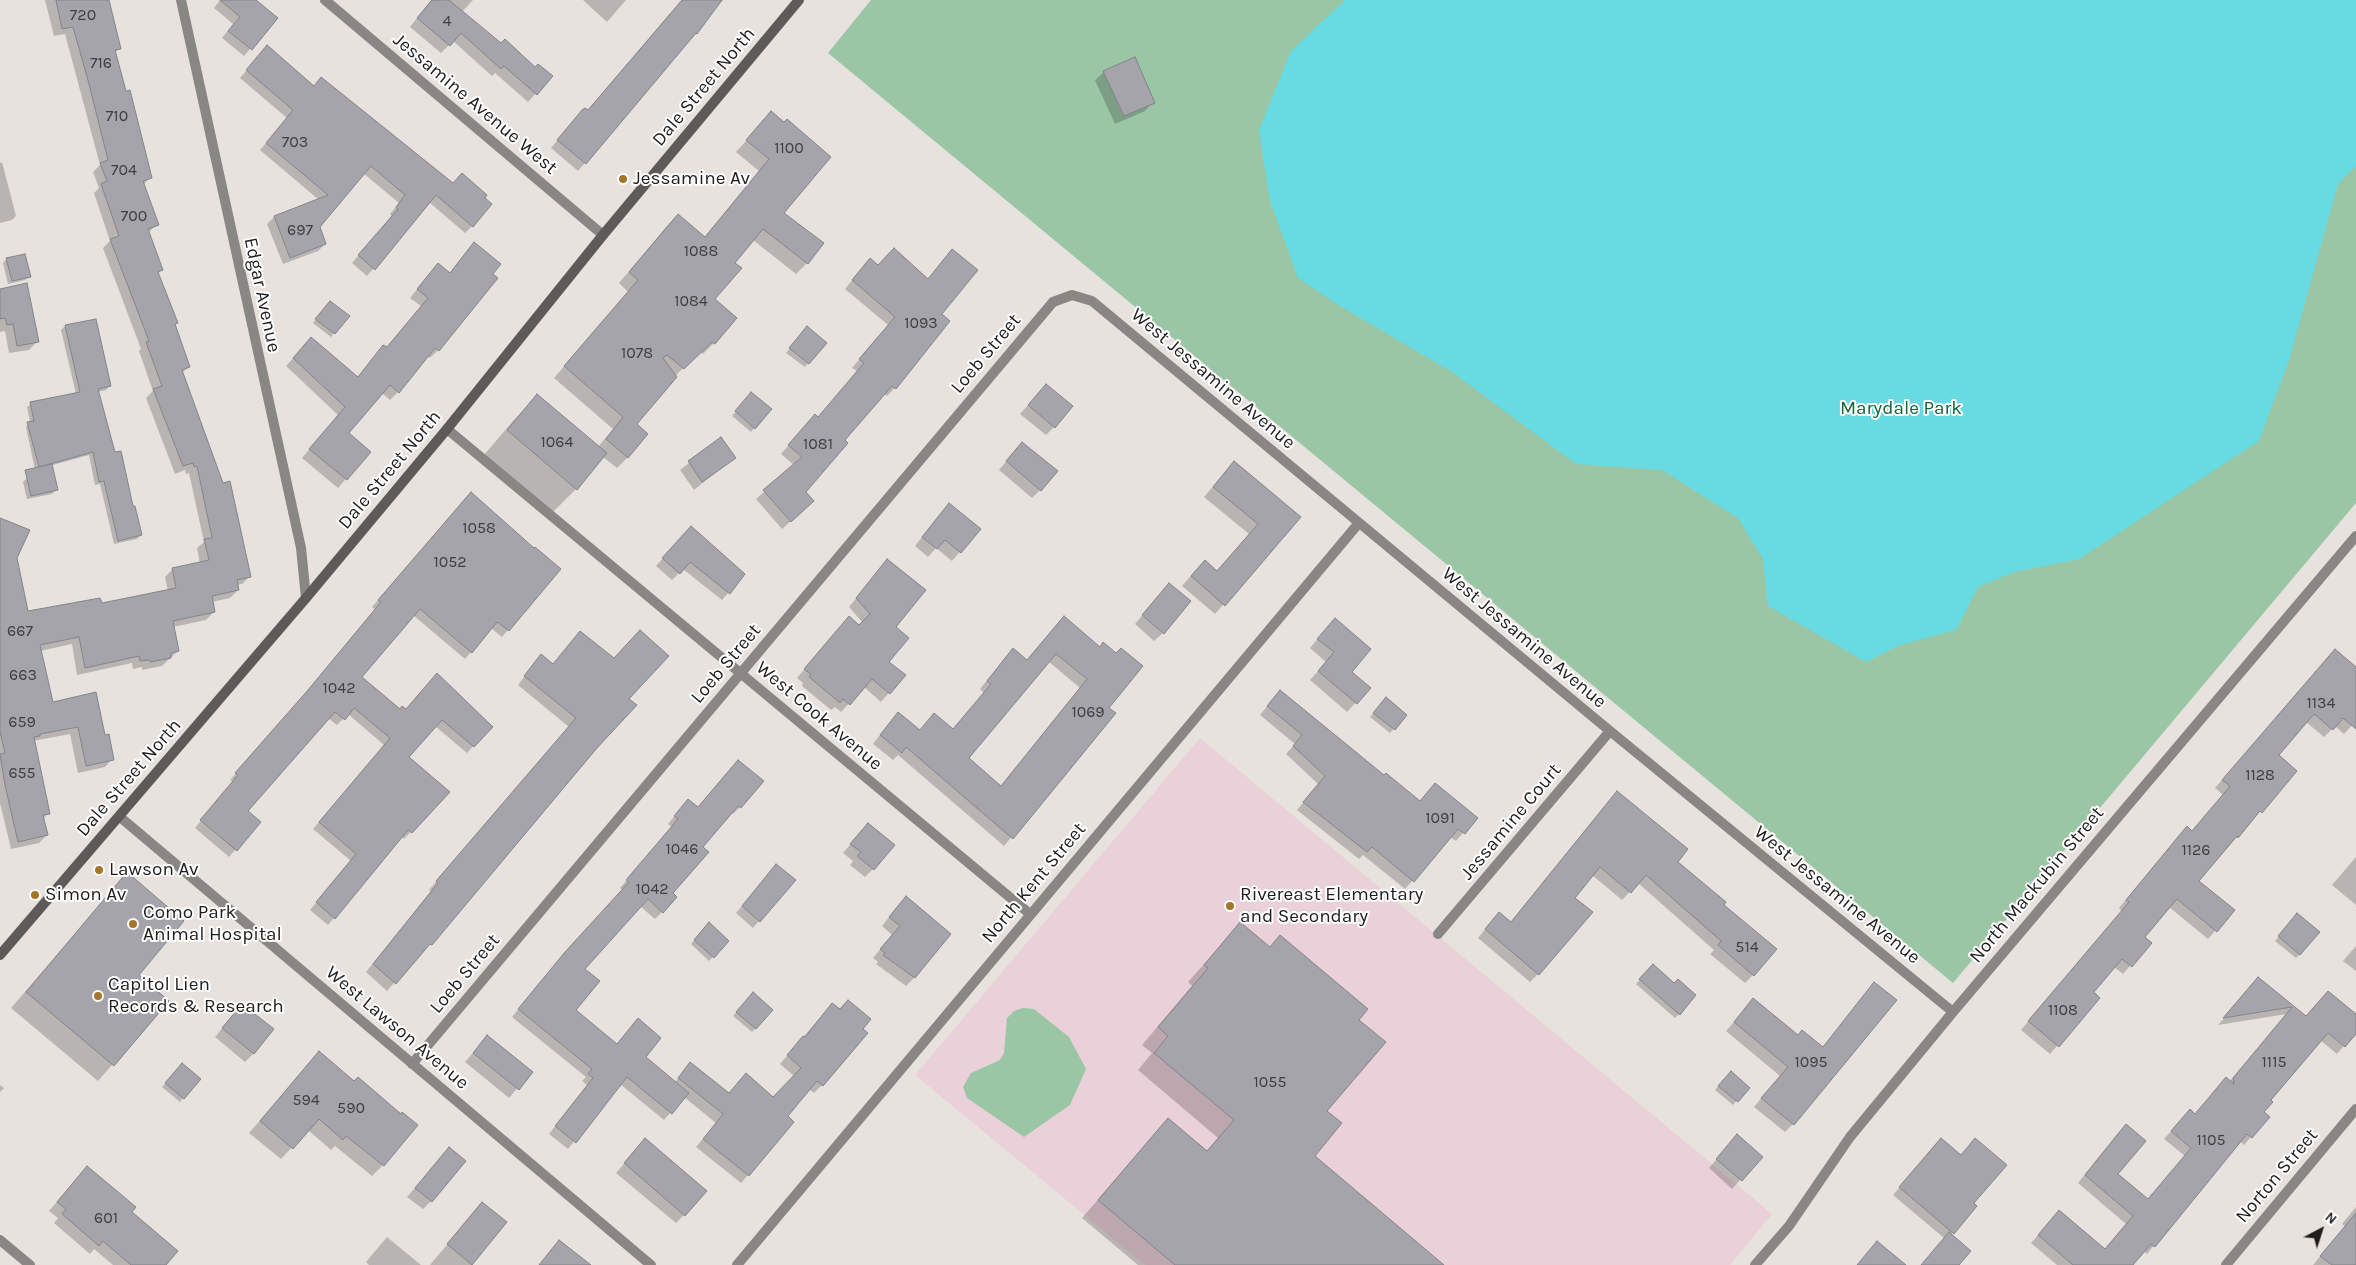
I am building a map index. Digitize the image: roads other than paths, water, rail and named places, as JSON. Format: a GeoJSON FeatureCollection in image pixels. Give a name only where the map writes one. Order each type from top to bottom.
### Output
{"type":"FeatureCollection","features":[{"type":"Feature","properties":{"kind":"main road","name":"Dale Street North"},"geometry":{"type":"LineString","coordinates":[[0,955],[306,598],[447,429],[603,235],[799,0]]}},
{"type":"Feature","properties":{"kind":"street","name":"Edgar Avenue"},"geometry":{"type":"LineString","coordinates":[[181,0],[301,548],[306,598]]}},
{"type":"Feature","properties":{"kind":"street","name":"Jessamine Avenue West"},"geometry":{"type":"LineString","coordinates":[[325,0],[337,4],[603,235]]}},
{"type":"Feature","properties":{"kind":"street","name":"West Jessamine Avenue"},"geometry":{"type":"LineString","coordinates":[[1072,295],[1092,301],[1358,524],[1953,1012]]}},
{"type":"Feature","properties":{"kind":"street","name":"Loeb Street"},"geometry":{"type":"LineString","coordinates":[[412,1064],[1053,302],[1072,295]]}},
{"type":"Feature","properties":{"kind":"street","name":"West Cook Avenue"},"geometry":{"type":"LineString","coordinates":[[447,429],[1030,914]]}},
{"type":"Feature","properties":{"kind":"street","name":"North Kent Street"},"geometry":{"type":"LineString","coordinates":[[737,1265],[1358,524]]}},
{"type":"Feature","properties":{"kind":"street","name":"North Mackubin Street"},"geometry":{"type":"LineString","coordinates":[[1755,1265],[1789,1226],[1850,1137],[1953,1012],[2356,536]]}},
{"type":"Feature","properties":{"kind":"street","name":"Jessamine Court"},"geometry":{"type":"LineString","coordinates":[[1438,934],[1610,731]]}},
{"type":"Feature","properties":{"kind":"street","name":"West Lawson Avenue"},"geometry":{"type":"LineString","coordinates":[[120,817],[650,1265]]}},
{"type":"Feature","properties":{"kind":"street","name":"Norton Street"},"geometry":{"type":"LineString","coordinates":[[2226,1265],[2356,1110]]}},
{"type":"Feature","properties":{"kind":"street"},"geometry":{"type":"LineString","coordinates":[[0,1240],[30,1265]]}},
{"type":"Feature","properties":{"kind":"water"},"geometry":{"type":"Polygon","coordinates":[[[1345,0],[2356,0],[2356,166],[2338,184],[2289,360],[2259,441],[2079,559],[2014,572],[1978,587],[1956,630],[1900,645],[1866,662],[1768,606],[1763,559],[1738,518],[1662,470],[1576,464],[1452,372],[1340,306],[1298,278],[1270,201],[1259,130],[1291,51],[1345,0]]]}},
{"type":"Feature","properties":{"kind":"place","name":"Jessamine Av"},"geometry":{"type":"Point","coordinates":[623,179]}},
{"type":"Feature","properties":{"kind":"place","name":"Lawson Av"},"geometry":{"type":"Point","coordinates":[99,870]}},
{"type":"Feature","properties":{"kind":"place","name":"Simon Av"},"geometry":{"type":"Point","coordinates":[35,895]}},
{"type":"Feature","properties":{"kind":"place","name":"Rivereast Elementary and Secondary"},"geometry":{"type":"Point","coordinates":[1230,906]}},
{"type":"Feature","properties":{"kind":"place","name":"Como Park Animal Hospital"},"geometry":{"type":"Point","coordinates":[133,924]}},
{"type":"Feature","properties":{"kind":"place","name":"Capitol Lien Records & Research"},"geometry":{"type":"Point","coordinates":[98,996]}},
{"type":"Feature","properties":{"kind":"park label","name":"Marydale Park"},"geometry":{"type":"Point","coordinates":[1901,409]}}]}
